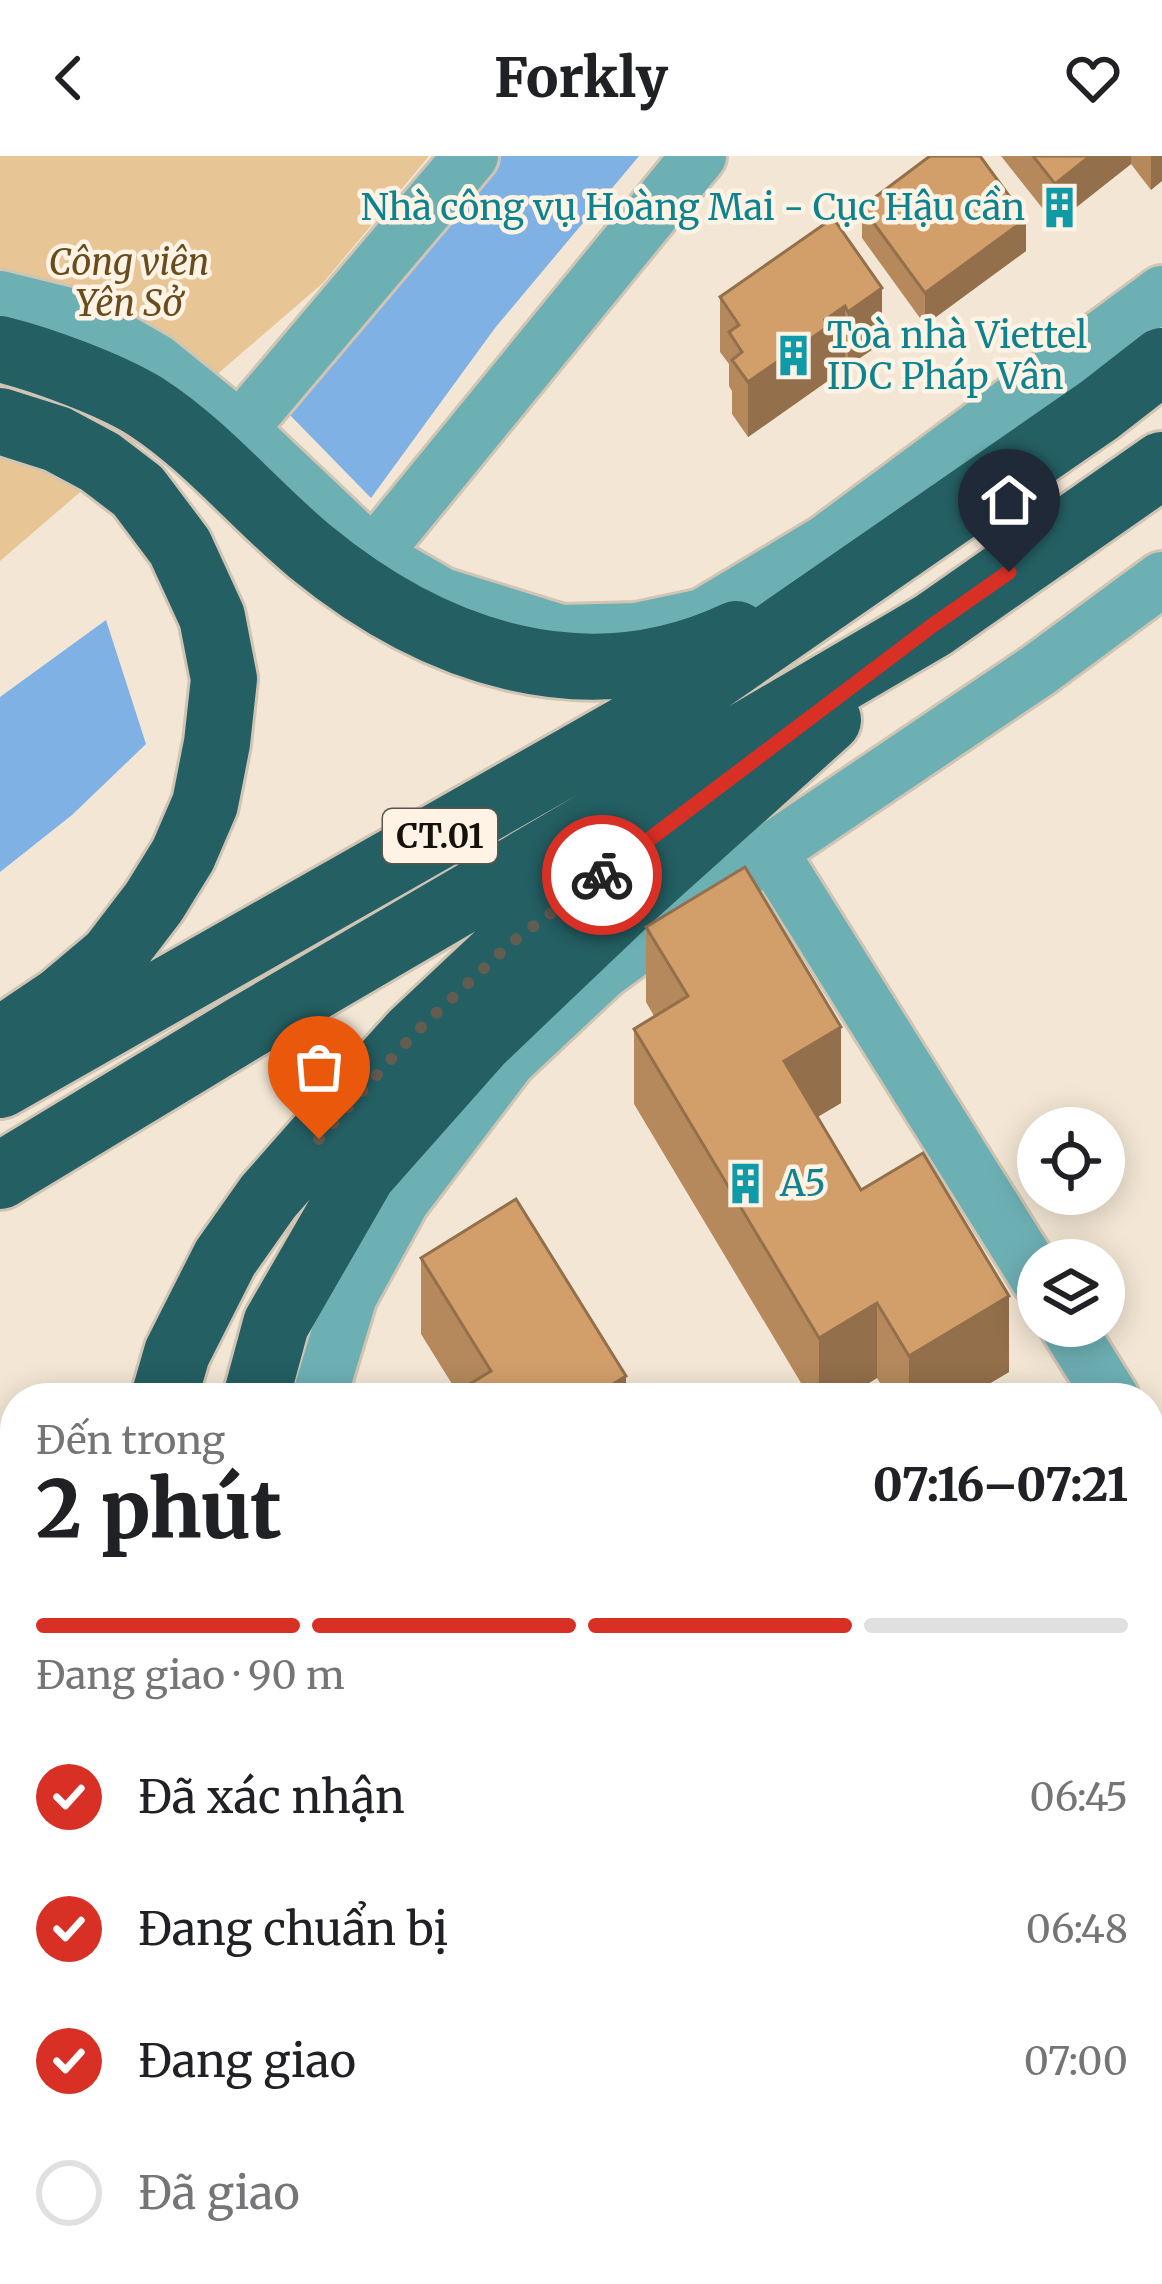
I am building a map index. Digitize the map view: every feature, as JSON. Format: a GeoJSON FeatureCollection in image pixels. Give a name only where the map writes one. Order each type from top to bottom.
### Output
{"type":"FeatureCollection","features":[{"type":"Feature","properties":{"kind":"highway"},"geometry":{"type":"LineString","coordinates":[[0,349],[70,372],[143,405],[198,446],[308,550],[361,590],[403,616],[511,657],[564,668],[673,657],[722,641],[869,569]]}},
{"type":"Feature","properties":{"kind":"highway","name":"CT.01"},"geometry":{"type":"LineString","coordinates":[[0,1084],[690,693],[1099,410],[1162,361]]}},
{"type":"Feature","properties":{"kind":"highway"},"geometry":{"type":"LineString","coordinates":[[0,421],[57,439],[100,462],[138,491],[180,547],[212,617],[224,679],[205,804],[183,855],[154,902],[112,957],[61,1000],[0,1041]]}},
{"type":"Feature","properties":{"kind":"highway","name":"CT.01"},"geometry":{"type":"LineString","coordinates":[[0,1176],[933,625],[1162,465]]}},
{"type":"Feature","properties":{"kind":"highway"},"geometry":{"type":"LineString","coordinates":[[168,1383],[177,1353],[226,1258],[268,1197],[414,1034],[511,943],[933,625]]}},
{"type":"Feature","properties":{"kind":"highway"},"geometry":{"type":"LineString","coordinates":[[260,1383],[276,1324],[363,1174],[480,1041],[614,913],[933,625]]}},
{"type":"Feature","properties":{"kind":"street"},"geometry":{"type":"LineString","coordinates":[[240,430],[471,156]]}},
{"type":"Feature","properties":{"kind":"street"},"geometry":{"type":"LineString","coordinates":[[373,555],[698,156]]}},
{"type":"Feature","properties":{"kind":"street"},"geometry":{"type":"LineString","coordinates":[[0,298],[81,318],[156,361],[240,430],[373,555],[442,595],[561,632],[637,630],[703,616],[826,542],[1162,293]]}},
{"type":"Feature","properties":{"kind":"street"},"geometry":{"type":"LineString","coordinates":[[324,1383],[350,1296],[402,1202],[509,1060],[604,971],[1162,579]]}},
{"type":"Feature","properties":{"kind":"street"},"geometry":{"type":"LineString","coordinates":[[770,851],[1017,1245]]}},
{"type":"Feature","properties":{"kind":"street"},"geometry":{"type":"LineString","coordinates":[[1080,1347],[1103,1383]]}},
{"type":"Feature","properties":{"kind":"green space","name":"Công viên Yên Sở"},"geometry":{"type":"Polygon","coordinates":[[[0,156],[429,156],[323,283],[0,561],[0,156]]]}},
{"type":"Feature","properties":{"kind":"water"},"geometry":{"type":"Polygon","coordinates":[[[495,156],[639,156],[495,328],[371,498],[286,411],[495,156]]]}},
{"type":"Feature","properties":{"kind":"water"},"geometry":{"type":"Polygon","coordinates":[[[106,620],[146,744],[72,815],[0,872],[0,697],[106,620]]]}},
{"type":"Feature","properties":{"kind":"building"},"geometry":{"type":"Polygon","coordinates":[[[930,156],[980,156],[1026,219],[925,293],[862,207],[930,156]]]}},
{"type":"Feature","properties":{"kind":"building"},"geometry":{"type":"Polygon","coordinates":[[[1033,156],[1090,156],[1055,184],[1033,156]]]}},
{"type":"Feature","properties":{"kind":"building"},"geometry":{"type":"Polygon","coordinates":[[[833,218],[882,288],[848,312],[845,306],[825,320],[829,326],[748,382],[732,360],[742,352],[729,332],[739,325],[720,297],[833,218]]]}},
{"type":"Feature","properties":{"kind":"building","name":"A5"},"geometry":{"type":"Polygon","coordinates":[[[745,867],[841,1027],[784,1061],[861,1190],[923,1153],[1009,1296],[909,1356],[877,1303],[819,1338],[634,1029],[688,996],[646,927],[745,867]]]}},
{"type":"Feature","properties":{"kind":"building"},"geometry":{"type":"Polygon","coordinates":[[[516,1199],[626,1376],[615,1383],[471,1383],[491,1371],[421,1258],[516,1199]]]}},
{"type":"Feature","properties":{"kind":"way so far"},"geometry":{"type":"LineString","coordinates":[[319,1139],[414,1034],[511,943],[602,875]]}},
{"type":"Feature","properties":{"kind":"place","name":"Nhà công vụ Hoàng Mai - Cục Hậu cần"},"geometry":{"type":"Point","coordinates":[1059,207]}},
{"type":"Feature","properties":{"kind":"place","name":"Toà nhà Viettel IDC Pháp Vân"},"geometry":{"type":"Point","coordinates":[793,356]}},
{"type":"Feature","properties":{"kind":"place","name":"A5"},"geometry":{"type":"Point","coordinates":[746,1183]}},
{"type":"Feature","properties":{"kind":"route"},"geometry":{"type":"LineString","coordinates":[[602,875],[1009,572]]}}]}
